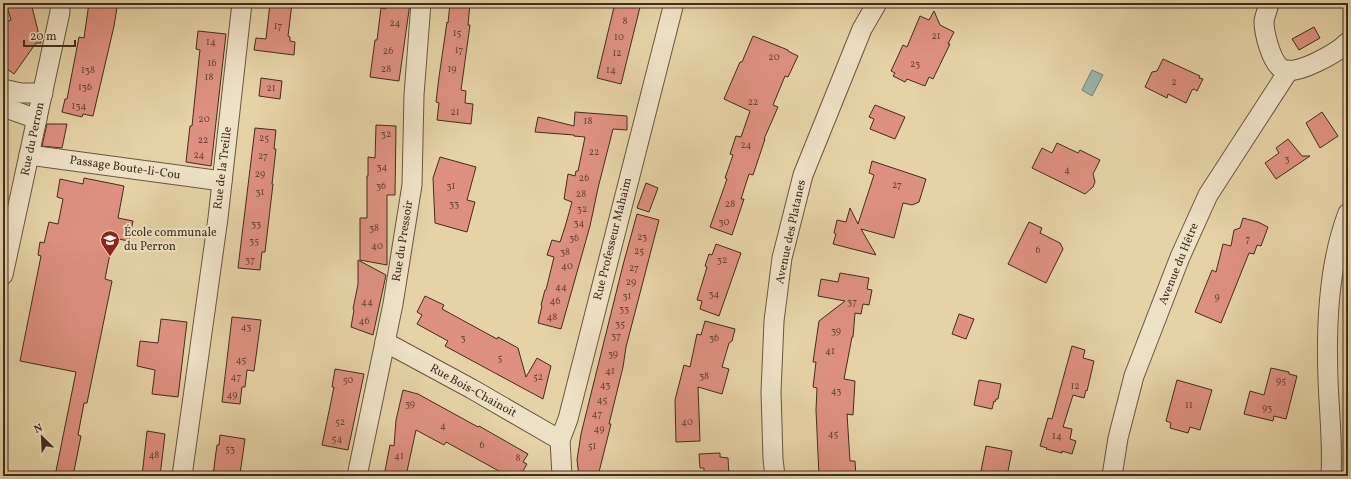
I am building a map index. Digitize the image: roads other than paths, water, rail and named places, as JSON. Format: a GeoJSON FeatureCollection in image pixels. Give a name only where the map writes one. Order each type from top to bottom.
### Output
{"type":"FeatureCollection","features":[{"type":"Feature","properties":{"kind":"street","name":"Rue du Perron"},"geometry":{"type":"LineString","coordinates":[[3,275],[60,12],[60,3]]}},
{"type":"Feature","properties":{"kind":"street","name":"Rue de la Treille"},"geometry":{"type":"LineString","coordinates":[[182,476],[217,226],[242,3]]}},
{"type":"Feature","properties":{"kind":"street","name":"Rue du Pressoir"},"geometry":{"type":"LineString","coordinates":[[357,476],[393,304],[412,185],[414,95],[421,3]]}},
{"type":"Feature","properties":{"kind":"street","name":"Rue Professeur Mahaim"},"geometry":{"type":"LineString","coordinates":[[562,476],[560,440],[568,420],[674,3]]}},
{"type":"Feature","properties":{"kind":"street","name":"Avenue des Platanes"},"geometry":{"type":"LineString","coordinates":[[775,476],[771,392],[774,321],[782,258],[803,175],[862,29],[877,3]]}},
{"type":"Feature","properties":{"kind":"street"},"geometry":{"type":"LineString","coordinates":[[1269,3],[1264,20],[1265,30],[1270,50],[1276,62],[1282,68],[1289,70],[1310,65],[1342,48],[1348,42]]}},
{"type":"Feature","properties":{"kind":"street","name":"Avenue du Hêtre"},"geometry":{"type":"LineString","coordinates":[[1112,476],[1118,438],[1134,376],[1180,257],[1208,195],[1289,70]]}},
{"type":"Feature","properties":{"kind":"street"},"geometry":{"type":"LineString","coordinates":[[3,89],[21,93],[42,94]]}},
{"type":"Feature","properties":{"kind":"street"},"geometry":{"type":"LineString","coordinates":[[3,107],[37,119]]}},
{"type":"Feature","properties":{"kind":"street","name":"Passage Boute-li-Cou"},"geometry":{"type":"LineString","coordinates":[[29,155],[222,181]]}},
{"type":"Feature","properties":{"kind":"street"},"geometry":{"type":"LineString","coordinates":[[1331,476],[1332,441],[1328,379],[1328,334],[1336,253],[1341,232],[1348,213]]}},
{"type":"Feature","properties":{"kind":"street","name":"Rue Bois-Chainoit"},"geometry":{"type":"LineString","coordinates":[[385,342],[560,440]]}},
{"type":"Feature","properties":{"kind":"water"},"geometry":{"type":"Polygon","coordinates":[[[1092,70],[1103,75],[1092,96],[1082,90],[1092,70]]]}},
{"type":"Feature","properties":{"kind":"place","name":"École communale du Perron"},"geometry":{"type":"Point","coordinates":[110,257]}}]}
